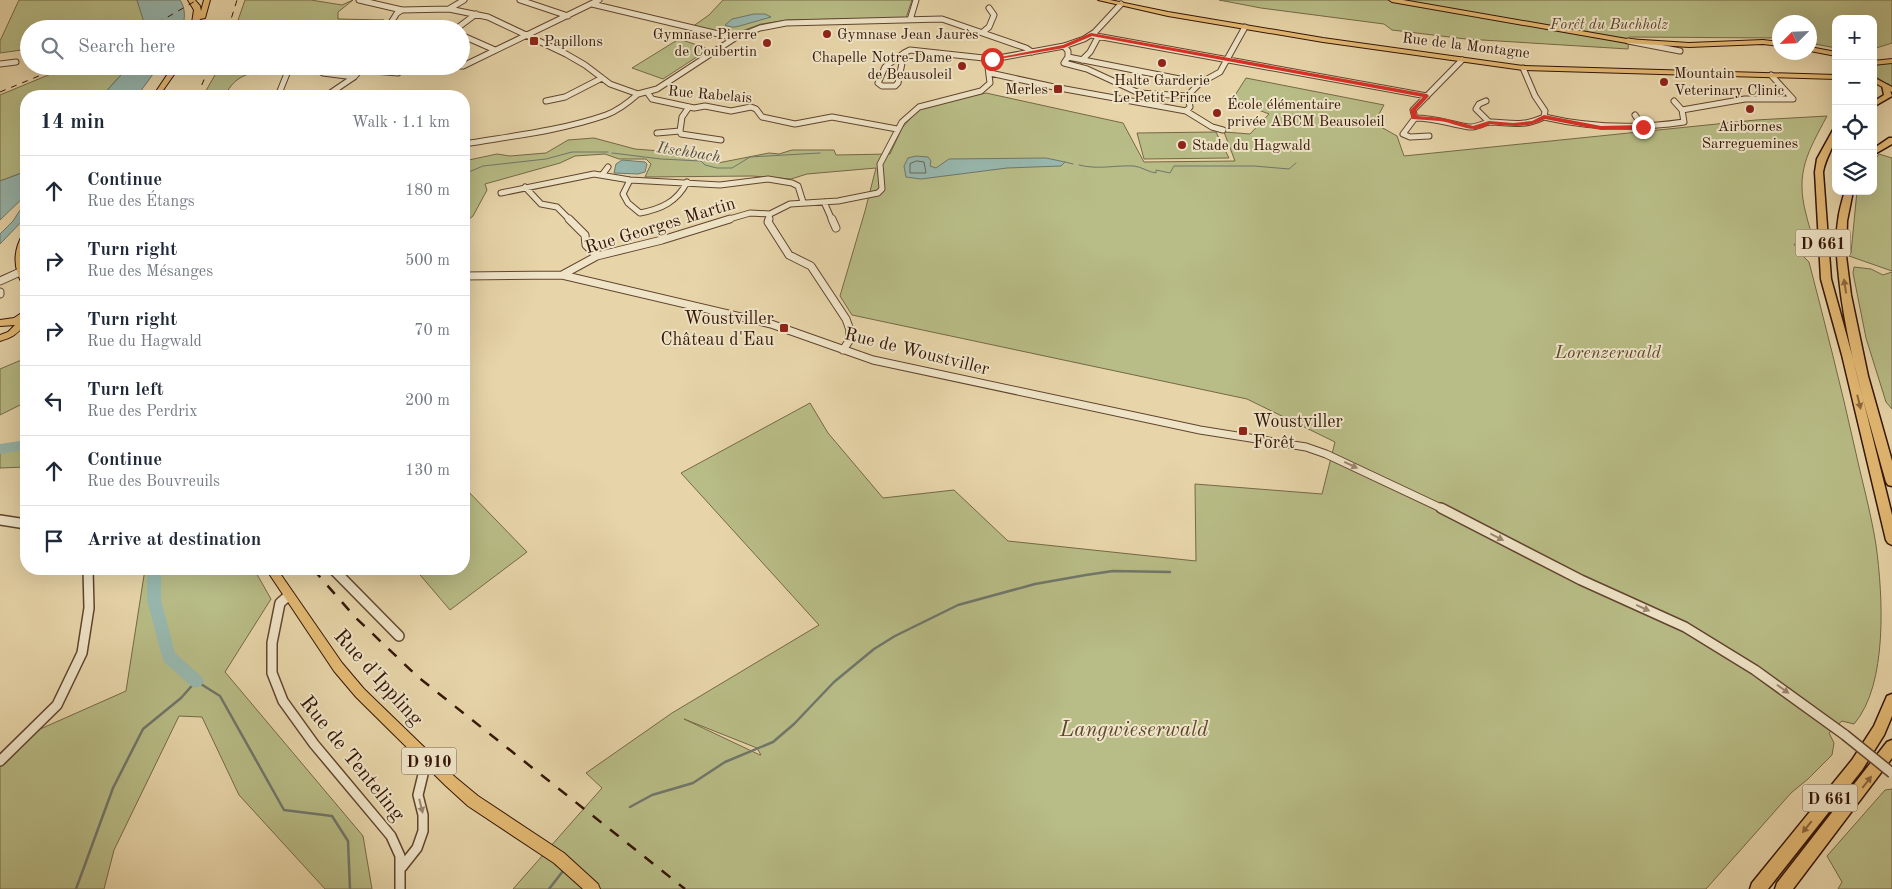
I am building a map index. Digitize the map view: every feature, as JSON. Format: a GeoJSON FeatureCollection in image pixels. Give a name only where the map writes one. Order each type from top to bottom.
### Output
{"type":"FeatureCollection","features":[{"type":"Feature","properties":{"kind":"highway"},"geometry":{"type":"LineString","coordinates":[[1877,103],[1888,96],[1889,88]]}},
{"type":"Feature","properties":{"kind":"highway"},"geometry":{"type":"LineString","coordinates":[[1877,110],[1892,104]]}},
{"type":"Feature","properties":{"kind":"highway","name":"D 661"},"geometry":{"type":"LineString","coordinates":[[1832,139],[1821,159],[1820,172],[1826,279],[1847,355],[1892,540]]}},
{"type":"Feature","properties":{"kind":"highway"},"geometry":{"type":"LineString","coordinates":[[1877,150],[1892,140]]}},
{"type":"Feature","properties":{"kind":"highway","name":"D 661"},"geometry":{"type":"LineString","coordinates":[[1832,150],[1827,161],[1826,174],[1828,253],[1840,307],[1857,352],[1892,482]]}},
{"type":"Feature","properties":{"kind":"highway"},"geometry":{"type":"LineString","coordinates":[[1848,195],[1840,231],[1842,270],[1857,352]]}},
{"type":"Feature","properties":{"kind":"highway","name":"D 661"},"geometry":{"type":"LineString","coordinates":[[1758,889],[1857,765],[1879,730],[1892,700]]}},
{"type":"Feature","properties":{"kind":"highway","name":"D 661"},"geometry":{"type":"LineString","coordinates":[[1783,889],[1892,747]]}},
{"type":"Feature","properties":{"kind":"main road"},"geometry":{"type":"LineString","coordinates":[[191,0],[198,7],[199,13]]}},
{"type":"Feature","properties":{"kind":"main road"},"geometry":{"type":"LineString","coordinates":[[198,20],[205,0]]}},
{"type":"Feature","properties":{"kind":"main road"},"geometry":{"type":"LineString","coordinates":[[199,20],[205,0]]}},
{"type":"Feature","properties":{"kind":"main road","name":"Rue de la Montagne"},"geometry":{"type":"LineString","coordinates":[[1101,0],[1245,27],[1523,68],[1832,77]]}},
{"type":"Feature","properties":{"kind":"main road"},"geometry":{"type":"LineString","coordinates":[[1392,0],[1618,39],[1676,45],[1772,43]]}},
{"type":"Feature","properties":{"kind":"main road"},"geometry":{"type":"LineString","coordinates":[[1817,50],[1832,54]]}},
{"type":"Feature","properties":{"kind":"main road"},"geometry":{"type":"LineString","coordinates":[[1877,62],[1892,61]]}},
{"type":"Feature","properties":{"kind":"main road"},"geometry":{"type":"LineString","coordinates":[[160,90],[171,75]]}},
{"type":"Feature","properties":{"kind":"main road"},"geometry":{"type":"LineString","coordinates":[[1877,82],[1889,88]]}},
{"type":"Feature","properties":{"kind":"main road"},"geometry":{"type":"LineString","coordinates":[[20,253],[18,259],[20,272]]}},
{"type":"Feature","properties":{"kind":"main road"},"geometry":{"type":"LineString","coordinates":[[0,323],[17,321],[20,318]]}},
{"type":"Feature","properties":{"kind":"main road"},"geometry":{"type":"LineString","coordinates":[[0,338],[20,333],[20,325],[17,321]]}},
{"type":"Feature","properties":{"kind":"main road","name":"Rue d'Ippling"},"geometry":{"type":"LineString","coordinates":[[274,575],[338,667],[360,693],[473,801],[559,858],[593,889]]}},
{"type":"Feature","properties":{"kind":"street"},"geometry":{"type":"LineString","coordinates":[[359,0],[402,10],[449,9],[488,17],[528,35],[585,65],[619,88],[638,94]]}},
{"type":"Feature","properties":{"kind":"street"},"geometry":{"type":"LineString","coordinates":[[449,9],[464,0]]}},
{"type":"Feature","properties":{"kind":"street"},"geometry":{"type":"LineString","coordinates":[[520,0],[568,16]]}},
{"type":"Feature","properties":{"kind":"street"},"geometry":{"type":"LineString","coordinates":[[470,62],[599,0]]}},
{"type":"Feature","properties":{"kind":"street"},"geometry":{"type":"LineString","coordinates":[[910,20],[916,0]]}},
{"type":"Feature","properties":{"kind":"street"},"geometry":{"type":"LineString","coordinates":[[592,4],[735,38]]}},
{"type":"Feature","properties":{"kind":"street"},"geometry":{"type":"LineString","coordinates":[[904,52],[898,83],[895,86],[888,87],[878,84],[878,79],[892,61],[904,52],[915,49],[987,59],[1064,46],[1091,35],[1121,4]]}},
{"type":"Feature","properties":{"kind":"street"},"geometry":{"type":"LineString","coordinates":[[983,32],[989,27],[994,15],[989,8]]}},
{"type":"Feature","properties":{"kind":"street"},"geometry":{"type":"LineString","coordinates":[[393,20],[397,13],[402,10]]}},
{"type":"Feature","properties":{"kind":"street"},"geometry":{"type":"LineString","coordinates":[[836,21],[837,13]]}},
{"type":"Feature","properties":{"kind":"street"},"geometry":{"type":"LineString","coordinates":[[468,20],[476,14]]}},
{"type":"Feature","properties":{"kind":"street"},"geometry":{"type":"LineString","coordinates":[[647,92],[657,89],[735,38],[773,25],[836,21],[942,19],[983,32],[1032,52]]}},
{"type":"Feature","properties":{"kind":"street"},"geometry":{"type":"LineString","coordinates":[[1068,57],[1064,63],[1087,69],[1139,93],[1187,96],[1200,83],[1220,72],[1245,27]]}},
{"type":"Feature","properties":{"kind":"street"},"geometry":{"type":"LineString","coordinates":[[1091,35],[1098,38],[1427,96]]}},
{"type":"Feature","properties":{"kind":"street"},"geometry":{"type":"LineString","coordinates":[[1082,60],[1090,52],[1098,38]]}},
{"type":"Feature","properties":{"kind":"street"},"geometry":{"type":"LineString","coordinates":[[470,39],[495,50]]}},
{"type":"Feature","properties":{"kind":"street"},"geometry":{"type":"LineString","coordinates":[[1064,46],[1068,57]]}},
{"type":"Feature","properties":{"kind":"street"},"geometry":{"type":"LineString","coordinates":[[1068,57],[1200,83]]}},
{"type":"Feature","properties":{"kind":"street"},"geometry":{"type":"LineString","coordinates":[[843,350],[849,340],[850,330],[846,319],[811,266],[789,255],[768,222],[770,214],[778,208],[803,202],[824,202],[878,193],[882,189],[880,164],[889,149],[897,129],[920,107],[981,91],[990,83],[987,59]]}},
{"type":"Feature","properties":{"kind":"street"},"geometry":{"type":"LineString","coordinates":[[1429,136],[1410,137],[1403,134],[1414,118],[1413,110],[1462,60]]}},
{"type":"Feature","properties":{"kind":"street"},"geometry":{"type":"LineString","coordinates":[[0,64],[16,62]]}},
{"type":"Feature","properties":{"kind":"street"},"geometry":{"type":"LineString","coordinates":[[1523,68],[1535,92],[1535,99],[1545,111],[1544,117]]}},
{"type":"Feature","properties":{"kind":"street"},"geometry":{"type":"LineString","coordinates":[[990,73],[1054,87],[1186,111],[1212,127],[1223,130]]}},
{"type":"Feature","properties":{"kind":"street"},"geometry":{"type":"LineString","coordinates":[[282,90],[287,75]]}},
{"type":"Feature","properties":{"kind":"street"},"geometry":{"type":"LineString","coordinates":[[338,75],[354,77]]}},
{"type":"Feature","properties":{"kind":"street"},"geometry":{"type":"LineString","coordinates":[[1682,110],[1744,99],[1792,99],[1771,75]]}},
{"type":"Feature","properties":{"kind":"street"},"geometry":{"type":"LineString","coordinates":[[335,90],[354,77]]}},
{"type":"Feature","properties":{"kind":"street"},"geometry":{"type":"LineString","coordinates":[[546,101],[565,98],[602,78]]}},
{"type":"Feature","properties":{"kind":"street"},"geometry":{"type":"LineString","coordinates":[[1049,96],[1054,87]]}},
{"type":"Feature","properties":{"kind":"street","name":"Rue Rabelais"},"geometry":{"type":"LineString","coordinates":[[638,94],[647,92],[652,99],[689,108],[705,106],[738,111],[751,107],[756,108],[762,117],[795,124],[832,117],[897,129]]}},
{"type":"Feature","properties":{"kind":"street"},"geometry":{"type":"LineString","coordinates":[[470,143],[539,132],[607,115],[629,102],[638,94]]}},
{"type":"Feature","properties":{"kind":"street"},"geometry":{"type":"LineString","coordinates":[[1186,111],[1190,107],[1187,96]]}},
{"type":"Feature","properties":{"kind":"street"},"geometry":{"type":"LineString","coordinates":[[1486,101],[1478,104],[1476,109],[1489,122],[1513,125],[1534,122],[1544,117],[1572,124],[1601,128],[1643,127],[1684,122],[1682,110],[1674,101]]}},
{"type":"Feature","properties":{"kind":"street"},"geometry":{"type":"LineString","coordinates":[[680,131],[682,117],[689,108]]}},
{"type":"Feature","properties":{"kind":"street"},"geometry":{"type":"LineString","coordinates":[[1635,115],[1643,127]]}},
{"type":"Feature","properties":{"kind":"street"},"geometry":{"type":"LineString","coordinates":[[1414,118],[1438,119],[1473,128],[1484,126],[1489,122]]}},
{"type":"Feature","properties":{"kind":"street"},"geometry":{"type":"LineString","coordinates":[[657,133],[680,131],[681,134],[689,136],[721,140]]}},
{"type":"Feature","properties":{"kind":"street"},"geometry":{"type":"LineString","coordinates":[[602,176],[608,168]]}},
{"type":"Feature","properties":{"kind":"street"},"geometry":{"type":"LineString","coordinates":[[501,193],[585,174],[630,180],[720,185],[757,180],[784,181],[798,186],[803,202]]}},
{"type":"Feature","properties":{"kind":"street"},"geometry":{"type":"LineString","coordinates":[[630,180],[623,194],[628,202],[640,213],[670,203],[681,195],[687,182]]}},
{"type":"Feature","properties":{"kind":"street"},"geometry":{"type":"LineString","coordinates":[[525,187],[541,204],[557,207],[585,235],[586,245],[597,256]]}},
{"type":"Feature","properties":{"kind":"street"},"geometry":{"type":"LineString","coordinates":[[824,202],[836,228]]}},
{"type":"Feature","properties":{"kind":"street","name":"Rue Georges Martin"},"geometry":{"type":"LineString","coordinates":[[562,275],[597,256],[662,240],[750,213],[770,214]]}},
{"type":"Feature","properties":{"kind":"street"},"geometry":{"type":"LineString","coordinates":[[0,281],[20,272]]}},
{"type":"Feature","properties":{"kind":"street","name":"Rue de Woustviller"},"geometry":{"type":"LineString","coordinates":[[470,276],[562,275],[771,324],[843,350],[904,367],[1200,430],[1306,447],[1326,454],[1413,494],[1581,580],[1685,627],[1755,670],[1845,735],[1892,773]]}},
{"type":"Feature","properties":{"kind":"street"},"geometry":{"type":"LineString","coordinates":[[0,529],[4,520],[20,523]]}},
{"type":"Feature","properties":{"kind":"street"},"geometry":{"type":"LineString","coordinates":[[0,761],[57,705],[82,652],[89,608],[88,575]]}},
{"type":"Feature","properties":{"kind":"street"},"geometry":{"type":"LineString","coordinates":[[339,575],[399,636]]}},
{"type":"Feature","properties":{"kind":"street","name":"Rue de Tenteling"},"geometry":{"type":"LineString","coordinates":[[288,596],[280,603],[272,644],[272,673],[283,701],[314,744],[391,836],[400,856],[402,867],[400,889]]}},
{"type":"Feature","properties":{"kind":"street"},"geometry":{"type":"LineString","coordinates":[[402,867],[417,848],[423,832],[423,815],[418,795],[427,758]]}},
{"type":"Feature","properties":{"kind":"green space"},"geometry":{"type":"Polygon","coordinates":[[[19,0],[137,0],[144,20],[20,20],[20,50],[0,53],[0,41],[19,0]]]}},
{"type":"Feature","properties":{"kind":"green space"},"geometry":{"type":"Polygon","coordinates":[[[245,0],[311,0],[342,5],[353,0],[338,12],[338,19],[384,20],[238,20],[245,0]]]}},
{"type":"Feature","properties":{"kind":"green space"},"geometry":{"type":"Polygon","coordinates":[[[723,0],[912,0],[906,18],[788,20],[761,24],[731,35],[692,27],[709,15],[723,0]]]}},
{"type":"Feature","properties":{"kind":"green space","name":"Forêt du Buchholz"},"geometry":{"type":"Polygon","coordinates":[[[1219,0],[1892,0],[1892,43],[1877,48],[1877,15],[1832,15],[1832,47],[1817,44],[1817,15],[1772,15],[1772,38],[1629,37],[1628,49],[1466,39],[1392,30],[1384,24],[1261,8],[1219,0]]]}},
{"type":"Feature","properties":{"kind":"green space"},"geometry":{"type":"Polygon","coordinates":[[[679,39],[709,49],[663,79],[632,68],[679,39]]]}},
{"type":"Feature","properties":{"kind":"green space"},"geometry":{"type":"Polygon","coordinates":[[[1892,63],[1892,87],[1877,78],[1877,65],[1892,63]]]}},
{"type":"Feature","properties":{"kind":"green space"},"geometry":{"type":"Polygon","coordinates":[[[48,75],[121,75],[107,90],[20,90],[20,173],[0,181],[0,95],[48,75]]]}},
{"type":"Feature","properties":{"kind":"green space"},"geometry":{"type":"Polygon","coordinates":[[[215,75],[246,75],[233,83],[228,90],[206,90],[215,75]]]}},
{"type":"Feature","properties":{"kind":"green space"},"geometry":{"type":"Polygon","coordinates":[[[1246,78],[1384,105],[1374,123],[1397,136],[1404,156],[1756,120],[1827,116],[1805,163],[1802,186],[1803,199],[1811,232],[1818,242],[1813,245],[1794,244],[1809,262],[1874,533],[1881,613],[1878,663],[1873,687],[1865,707],[1854,724],[1842,721],[1829,733],[1834,743],[1832,755],[1791,793],[1706,889],[513,889],[602,788],[586,773],[672,713],[819,625],[681,473],[810,403],[828,433],[883,498],[954,490],[1008,541],[1196,561],[1195,484],[1322,494],[1335,442],[1247,399],[852,315],[840,296],[876,168],[807,174],[791,179],[752,176],[645,177],[651,164],[646,159],[619,159],[605,154],[575,156],[560,163],[485,184],[487,190],[470,218],[470,160],[497,154],[510,156],[546,153],[568,140],[594,138],[635,149],[674,152],[718,163],[769,153],[779,154],[792,150],[834,150],[836,155],[890,154],[902,128],[918,110],[933,104],[986,93],[1123,123],[1144,162],[1235,161],[1224,132],[1250,134],[1269,114],[1232,100],[1246,78]],[[684,719],[760,755],[757,748],[684,719]]]}},
{"type":"Feature","properties":{"kind":"green space","name":"Stade du Hagwald"},"geometry":{"type":"Polygon","coordinates":[[[1216,132],[1229,158],[1144,159],[1137,133],[1216,132]]]}},
{"type":"Feature","properties":{"kind":"green space"},"geometry":{"type":"Polygon","coordinates":[[[1879,154],[1892,158],[1892,271],[1849,256],[1851,253],[1857,195],[1877,195],[1877,157],[1879,154]]]}},
{"type":"Feature","properties":{"kind":"green space"},"geometry":{"type":"Polygon","coordinates":[[[1854,267],[1871,269],[1883,275],[1892,272],[1892,409],[1886,402],[1866,338],[1853,273],[1854,267]]]}},
{"type":"Feature","properties":{"kind":"green space"},"geometry":{"type":"Polygon","coordinates":[[[20,361],[20,405],[0,415],[0,369],[20,361]]]}},
{"type":"Feature","properties":{"kind":"green space"},"geometry":{"type":"Polygon","coordinates":[[[20,446],[20,467],[0,468],[0,449],[20,446]]]}},
{"type":"Feature","properties":{"kind":"green space"},"geometry":{"type":"Polygon","coordinates":[[[470,493],[527,552],[450,610],[420,575],[470,575],[470,493]]]}},
{"type":"Feature","properties":{"kind":"green space"},"geometry":{"type":"Polygon","coordinates":[[[144,575],[257,575],[271,599],[225,672],[363,836],[372,889],[325,889],[239,795],[202,717],[179,716],[114,850],[104,889],[0,889],[0,761],[29,734],[126,691],[144,575]]]}},
{"type":"Feature","properties":{"kind":"green space"},"geometry":{"type":"Polygon","coordinates":[[[1892,789],[1892,889],[1838,889],[1842,882],[1827,856],[1885,790],[1892,789]]]}},
{"type":"Feature","properties":{"kind":"water"},"geometry":{"type":"Polygon","coordinates":[[[137,0],[180,0],[183,7],[184,20],[143,20],[137,0]]]}},
{"type":"Feature","properties":{"kind":"water"},"geometry":{"type":"Polygon","coordinates":[[[754,14],[765,14],[771,17],[736,27],[725,25],[732,19],[754,14]]]}},
{"type":"Feature","properties":{"kind":"water"},"geometry":{"type":"Polygon","coordinates":[[[121,75],[152,75],[141,90],[107,90],[121,75]]]}},
{"type":"Feature","properties":{"kind":"water"},"geometry":{"type":"Polygon","coordinates":[[[916,156],[928,157],[931,161],[930,166],[936,168],[949,159],[1046,158],[1065,162],[1061,166],[1007,168],[921,179],[906,177],[904,166],[908,158],[916,156]]]}},
{"type":"Feature","properties":{"kind":"water"},"geometry":{"type":"Polygon","coordinates":[[[622,160],[645,162],[647,164],[645,172],[638,174],[614,173],[616,164],[622,160]]]}},
{"type":"Feature","properties":{"kind":"water"},"geometry":{"type":"Polygon","coordinates":[[[19,174],[20,201],[0,220],[0,181],[19,174]]]}},
{"type":"Feature","properties":{"kind":"water"},"geometry":{"type":"Polygon","coordinates":[[[20,210],[20,223],[0,244],[0,234],[13,221],[20,210]]]}},
{"type":"Feature","properties":{"kind":"waterway","name":"Itschbach"},"geometry":{"type":"LineString","coordinates":[[470,171],[483,166],[546,159],[572,152],[608,152]]}},
{"type":"Feature","properties":{"kind":"waterway","name":"Itschbach"},"geometry":{"type":"LineString","coordinates":[[612,153],[661,159],[701,161],[705,165],[717,168],[732,168],[750,157],[820,153]]}},
{"type":"Feature","properties":{"kind":"waterway","name":"Itschbach"},"geometry":{"type":"LineString","coordinates":[[1065,162],[1073,164]]}},
{"type":"Feature","properties":{"kind":"waterway","name":"Itschbach"},"geometry":{"type":"LineString","coordinates":[[1079,165],[1100,167],[1134,166],[1156,173],[1156,170],[1170,173],[1174,166],[1254,166],[1289,169],[1296,163]]}},
{"type":"Feature","properties":{"kind":"waterway"},"geometry":{"type":"LineString","coordinates":[[0,449],[20,446]]}},
{"type":"Feature","properties":{"kind":"waterway"},"geometry":{"type":"LineString","coordinates":[[630,807],[652,795],[693,783],[725,762],[773,742],[794,724],[834,682],[874,649],[895,636],[958,605],[1035,584],[1086,575],[1113,571],[1170,572]]}},
{"type":"Feature","properties":{"kind":"waterway"},"geometry":{"type":"LineString","coordinates":[[154,575],[154,600],[169,657],[196,681]]}},
{"type":"Feature","properties":{"kind":"waterway"},"geometry":{"type":"LineString","coordinates":[[76,889],[113,788],[143,729],[181,698],[196,681],[220,696],[284,810],[332,816],[348,841],[350,889]]}},
{"type":"Feature","properties":{"kind":"waterway"},"geometry":{"type":"LineString","coordinates":[[549,889],[563,871]]}},
{"type":"Feature","properties":{"kind":"railway"},"geometry":{"type":"LineString","coordinates":[[163,20],[197,0]]}},
{"type":"Feature","properties":{"kind":"railway"},"geometry":{"type":"LineString","coordinates":[[231,20],[237,0]]}},
{"type":"Feature","properties":{"kind":"railway"},"geometry":{"type":"LineString","coordinates":[[0,92],[41,75]]}},
{"type":"Feature","properties":{"kind":"railway"},"geometry":{"type":"LineString","coordinates":[[200,90],[206,75]]}},
{"type":"Feature","properties":{"kind":"railway"},"geometry":{"type":"LineString","coordinates":[[318,575],[355,617],[418,677],[685,889]]}},
{"type":"Feature","properties":{"kind":"place","name":"Gymnase Jean Jaurès"},"geometry":{"type":"Point","coordinates":[827,34]}},
{"type":"Feature","properties":{"kind":"place","name":"Papillons"},"geometry":{"type":"Point","coordinates":[534,41]}},
{"type":"Feature","properties":{"kind":"place","name":"Gymnase Pierre de Coubertin"},"geometry":{"type":"Point","coordinates":[767,43]}},
{"type":"Feature","properties":{"kind":"place","name":"Halte Garderie Le Petit Prince"},"geometry":{"type":"Point","coordinates":[1162,63]}},
{"type":"Feature","properties":{"kind":"place","name":"Chapelle Notre-Dame de Beausoleil"},"geometry":{"type":"Point","coordinates":[962,66]}},
{"type":"Feature","properties":{"kind":"place","name":"Mountain Veterinary Clinic"},"geometry":{"type":"Point","coordinates":[1664,82]}},
{"type":"Feature","properties":{"kind":"place","name":"Merles"},"geometry":{"type":"Point","coordinates":[1058,89]}},
{"type":"Feature","properties":{"kind":"place","name":"Airbornes Sarreguemines"},"geometry":{"type":"Point","coordinates":[1750,109]}},
{"type":"Feature","properties":{"kind":"place","name":"École élémentaire privée ABCM Beausoleil"},"geometry":{"type":"Point","coordinates":[1217,113]}},
{"type":"Feature","properties":{"kind":"place","name":"Stade du Hagwald"},"geometry":{"type":"Point","coordinates":[1182,145]}},
{"type":"Feature","properties":{"kind":"place","name":"Woustviller Château d'Eau"},"geometry":{"type":"Point","coordinates":[784,328]}},
{"type":"Feature","properties":{"kind":"place","name":"Woustviller Forêt"},"geometry":{"type":"Point","coordinates":[1243,431]}},
{"type":"Feature","properties":{"kind":"route"},"geometry":{"type":"LineString","coordinates":[[992,59],[1064,46],[1091,35],[1098,38],[1427,96],[1413,110],[1414,118],[1432,118],[1473,128],[1484,126],[1489,122],[1499,125],[1513,125],[1534,122],[1544,117],[1572,124],[1601,128],[1643,127]]}},
{"type":"Feature","properties":{"kind":"park label","name":"Lorenzerwald"},"geometry":{"type":"Point","coordinates":[1608,352]}},
{"type":"Feature","properties":{"kind":"park label","name":"Langwieserwald"},"geometry":{"type":"Point","coordinates":[1134,729]}}]}
